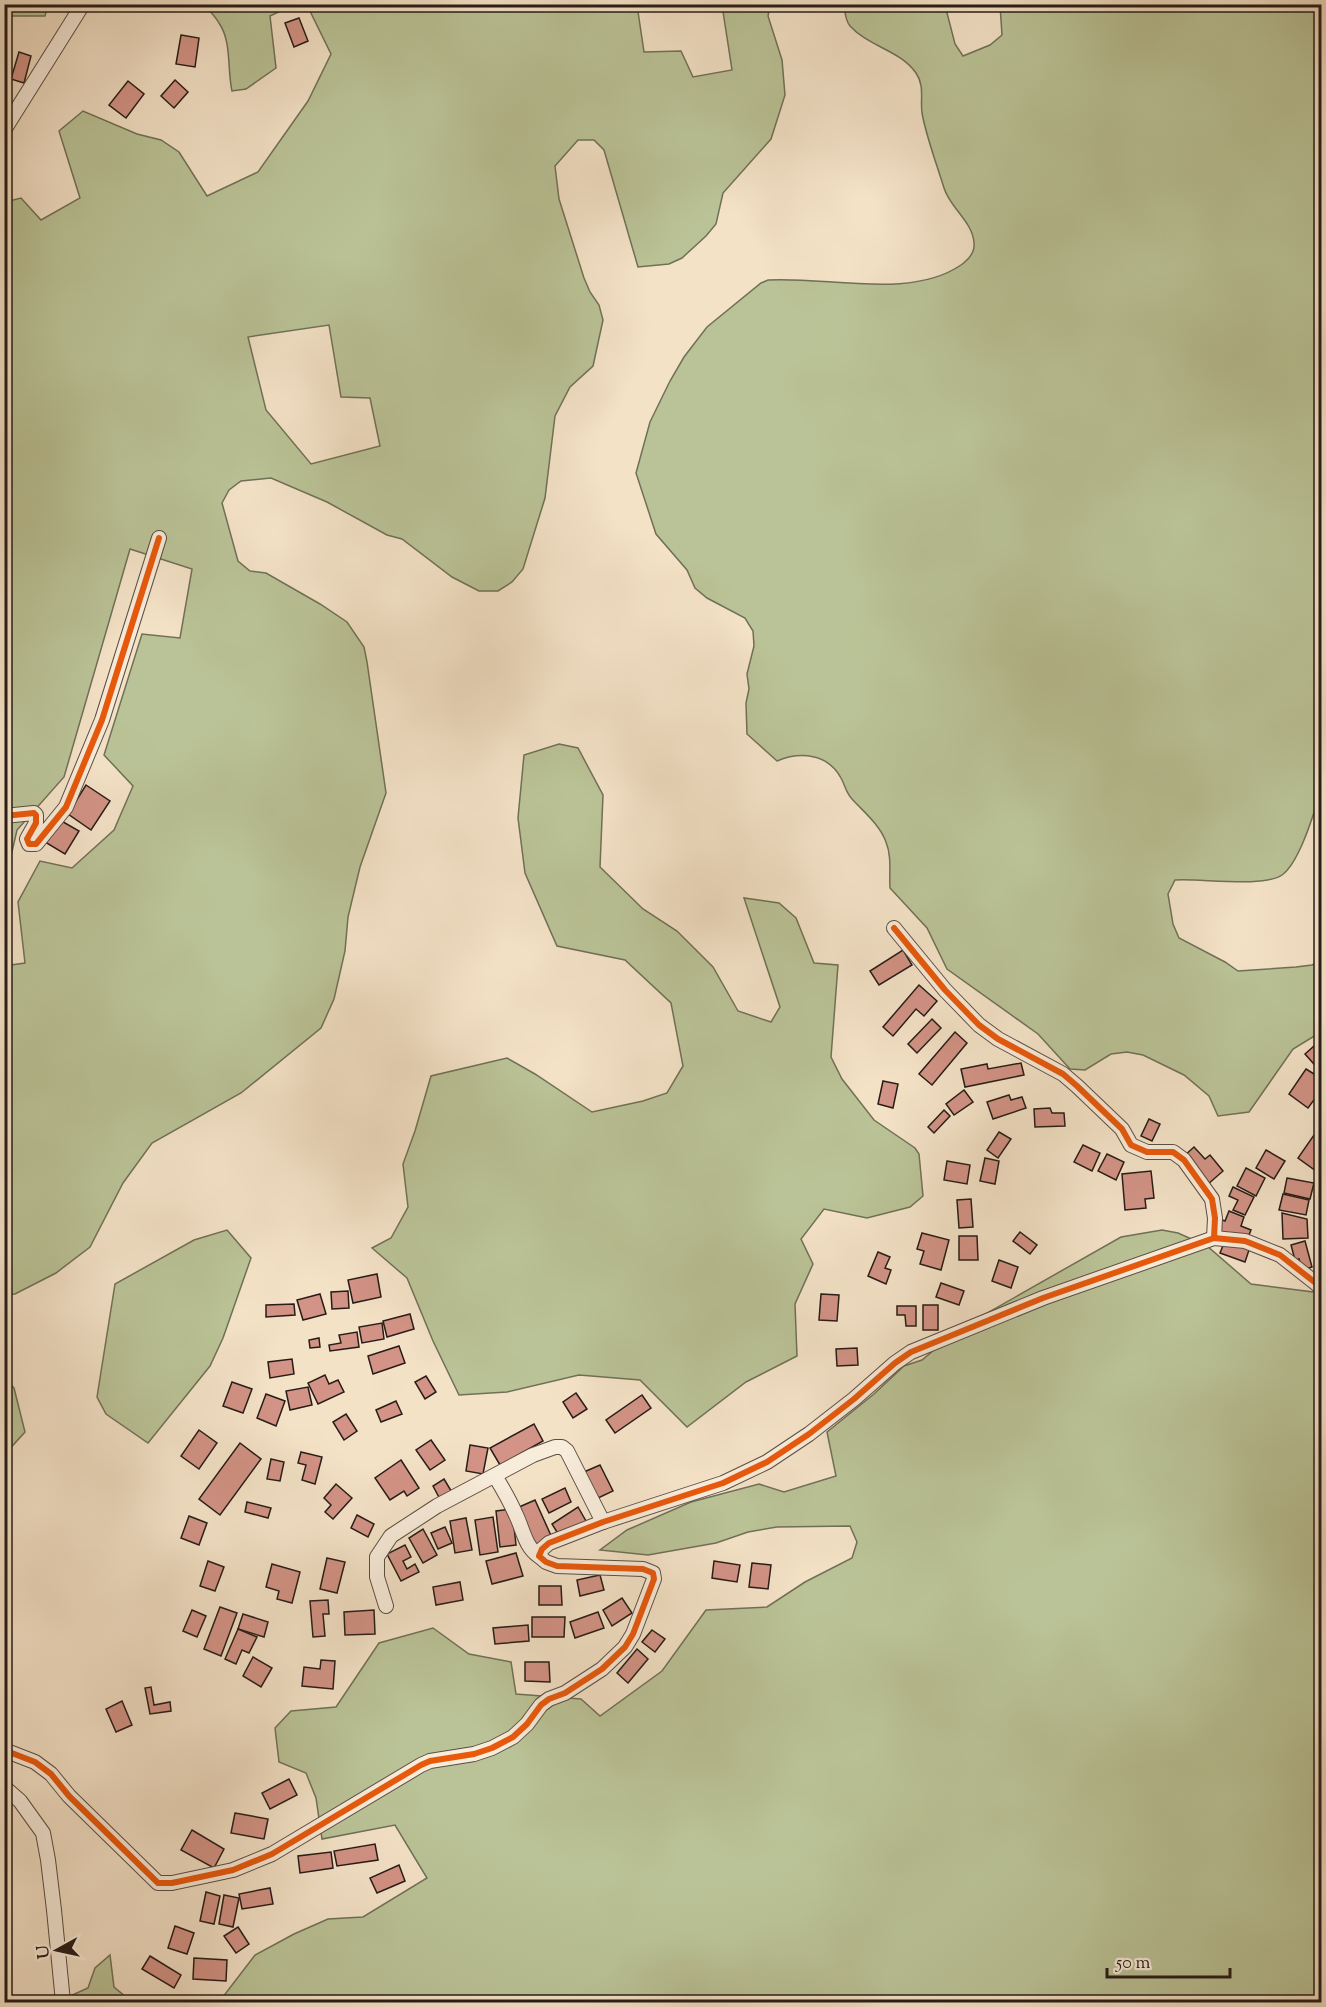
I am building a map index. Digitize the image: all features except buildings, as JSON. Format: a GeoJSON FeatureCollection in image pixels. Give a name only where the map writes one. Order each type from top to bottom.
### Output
{"type":"FeatureCollection","features":[{"type":"Feature","properties":{"kind":"street"},"geometry":{"type":"LineString","coordinates":[[4,130],[83,4]]}},
{"type":"Feature","properties":{"kind":"street"},"geometry":{"type":"LineString","coordinates":[[4,816],[34,813],[36,815],[36,823],[27,839],[32,846],[66,807],[102,720],[159,538]]}},
{"type":"Feature","properties":{"kind":"street"},"geometry":{"type":"LineString","coordinates":[[894,928],[945,990],[979,1025],[998,1039],[1063,1074],[1122,1129],[1131,1145],[1147,1152],[1173,1152],[1184,1160],[1212,1199],[1215,1218],[1214,1238]]}},
{"type":"Feature","properties":{"kind":"street"},"geometry":{"type":"LineString","coordinates":[[539,1556],[542,1549],[549,1543],[603,1522],[723,1483],[767,1462],[809,1434],[911,1352],[1042,1298],[1214,1238],[1245,1241],[1280,1255],[1322,1288]]}},
{"type":"Feature","properties":{"kind":"street"},"geometry":{"type":"LineString","coordinates":[[386,1606],[377,1577],[377,1557],[391,1536],[437,1506],[533,1455],[555,1447],[562,1447],[567,1451],[603,1522]]}},
{"type":"Feature","properties":{"kind":"street"},"geometry":{"type":"LineString","coordinates":[[4,1750],[35,1762],[51,1774],[69,1796],[158,1883],[172,1883],[233,1870],[272,1854],[421,1765],[430,1761],[474,1754],[513,1737],[541,1706],[590,1678],[625,1647],[640,1618],[643,1604],[654,1579],[653,1574],[643,1569],[557,1566],[546,1562],[534,1553],[528,1544],[517,1516],[495,1476]]}},
{"type":"Feature","properties":{"kind":"street"},"geometry":{"type":"LineString","coordinates":[[4,1787],[20,1801],[43,1833],[54,1910],[63,2002]]}},
{"type":"Feature","properties":{"kind":"green space"},"geometry":{"type":"Polygon","coordinates":[[[4,5],[48,5],[45,16],[5,16],[4,5]]]}},
{"type":"Feature","properties":{"kind":"green space"},"geometry":{"type":"Polygon","coordinates":[[[204,5],[293,5],[270,16],[276,68],[246,89],[232,91],[226,39],[217,20],[204,5]]]}},
{"type":"Feature","properties":{"kind":"green space"},"geometry":{"type":"Polygon","coordinates":[[[307,5],[637,5],[644,52],[681,51],[693,77],[732,70],[722,5],[770,5],[768,16],[782,60],[785,95],[771,139],[723,193],[716,224],[682,258],[669,264],[638,267],[604,150],[594,140],[578,140],[555,166],[559,199],[584,278],[599,305],[603,320],[593,366],[570,387],[555,416],[545,498],[523,569],[512,582],[498,591],[479,591],[452,577],[402,539],[387,535],[327,502],[271,478],[241,481],[229,490],[222,503],[238,561],[250,571],[266,573],[347,622],[364,647],[386,793],[360,867],[348,917],[345,951],[334,999],[321,1028],[241,1093],[152,1143],[123,1183],[90,1247],[56,1273],[15,1294],[5,1295],[4,966],[25,963],[18,902],[40,861],[72,868],[114,830],[133,786],[104,755],[142,634],[180,638],[192,569],[130,549],[64,777],[17,830],[5,872],[5,202],[21,198],[41,220],[80,198],[59,131],[83,111],[137,134],[161,140],[179,152],[207,196],[258,172],[308,101],[331,54],[307,5]],[[329,325],[248,337],[266,410],[311,464],[380,446],[370,398],[341,397],[329,325]]]}},
{"type":"Feature","properties":{"kind":"green space"},"geometry":{"type":"Polygon","coordinates":[[[844,5],[945,5],[955,44],[963,56],[990,45],[1002,35],[1000,5],[1321,5],[1321,791],[1295,859],[1282,875],[1273,879],[1246,882],[1175,880],[1168,894],[1173,924],[1179,938],[1238,971],[1296,967],[1321,961],[1321,1032],[1293,1049],[1249,1112],[1218,1116],[1209,1096],[1184,1075],[1143,1055],[1127,1052],[1111,1054],[1085,1070],[1070,1069],[1038,1034],[947,969],[927,928],[890,888],[889,853],[883,836],[871,819],[850,797],[836,770],[821,759],[813,757],[795,756],[777,761],[747,734],[746,703],[749,689],[747,674],[754,646],[753,631],[745,618],[707,598],[695,588],[687,570],[656,534],[636,473],[650,422],[684,357],[707,327],[761,283],[768,280],[867,284],[917,282],[940,276],[961,265],[972,253],[973,235],[947,195],[926,131],[919,78],[902,59],[866,39],[850,26],[846,19],[844,5]]]}},
{"type":"Feature","properties":{"kind":"green space"},"geometry":{"type":"Polygon","coordinates":[[[559,744],[578,748],[603,795],[600,867],[643,909],[677,931],[713,967],[738,1011],[771,1022],[780,1007],[744,898],[779,903],[796,918],[814,963],[838,965],[831,1057],[842,1079],[874,1120],[915,1148],[919,1154],[923,1196],[910,1207],[867,1218],[824,1209],[801,1239],[813,1264],[795,1304],[797,1356],[746,1382],[687,1427],[640,1380],[579,1375],[507,1392],[459,1395],[433,1341],[407,1278],[372,1248],[391,1238],[408,1207],[403,1164],[431,1076],[507,1058],[592,1112],[643,1101],[667,1093],[683,1066],[671,1003],[625,960],[557,946],[525,873],[518,818],[524,755],[559,744]]]}},
{"type":"Feature","properties":{"kind":"green space"},"geometry":{"type":"Polygon","coordinates":[[[227,1230],[251,1258],[223,1338],[210,1366],[148,1443],[106,1414],[97,1397],[115,1284],[194,1240],[227,1230]]]}},
{"type":"Feature","properties":{"kind":"green space"},"geometry":{"type":"Polygon","coordinates":[[[1162,1230],[1178,1233],[1207,1246],[1251,1284],[1321,1293],[1321,2002],[219,2002],[255,1955],[328,1919],[363,1917],[427,1878],[395,1825],[322,1839],[316,1798],[306,1773],[279,1762],[275,1728],[291,1711],[336,1707],[379,1643],[433,1628],[469,1654],[511,1662],[516,1694],[581,1699],[600,1716],[662,1671],[706,1610],[767,1607],[805,1582],[852,1558],[857,1542],[850,1526],[777,1527],[748,1532],[716,1543],[648,1555],[600,1550],[627,1530],[691,1502],[759,1484],[784,1492],[836,1476],[827,1432],[904,1366],[922,1360],[959,1329],[1121,1237],[1162,1230]]]}},
{"type":"Feature","properties":{"kind":"green space"},"geometry":{"type":"Polygon","coordinates":[[[4,1378],[14,1388],[25,1432],[5,1454],[4,1378]]]}},
{"type":"Feature","properties":{"kind":"green space"},"geometry":{"type":"Polygon","coordinates":[[[110,1955],[114,1987],[132,2002],[57,2002],[88,1988],[95,1968],[110,1955]]]}},
{"type":"Feature","properties":{"kind":"cycle path"},"geometry":{"type":"LineString","coordinates":[[4,816],[34,813],[36,823],[27,839],[29,844],[36,844],[66,807],[102,720],[159,538]]}},
{"type":"Feature","properties":{"kind":"cycle path"},"geometry":{"type":"LineString","coordinates":[[894,928],[945,990],[979,1025],[998,1039],[1063,1074],[1122,1129],[1131,1145],[1147,1152],[1173,1152],[1184,1160],[1212,1199],[1215,1218],[1214,1238]]}},
{"type":"Feature","properties":{"kind":"cycle path"},"geometry":{"type":"LineString","coordinates":[[4,1750],[35,1762],[51,1774],[69,1796],[158,1883],[172,1883],[233,1870],[272,1854],[421,1765],[430,1761],[474,1754],[513,1737],[527,1724],[541,1705],[565,1693],[602,1669],[625,1647],[633,1634],[654,1579],[653,1573],[643,1569],[557,1566],[546,1562],[539,1556],[542,1549],[549,1543],[603,1522],[723,1483],[767,1462],[809,1434],[911,1352],[1043,1298],[1214,1238],[1245,1241],[1280,1255],[1322,1288]]}}]}
